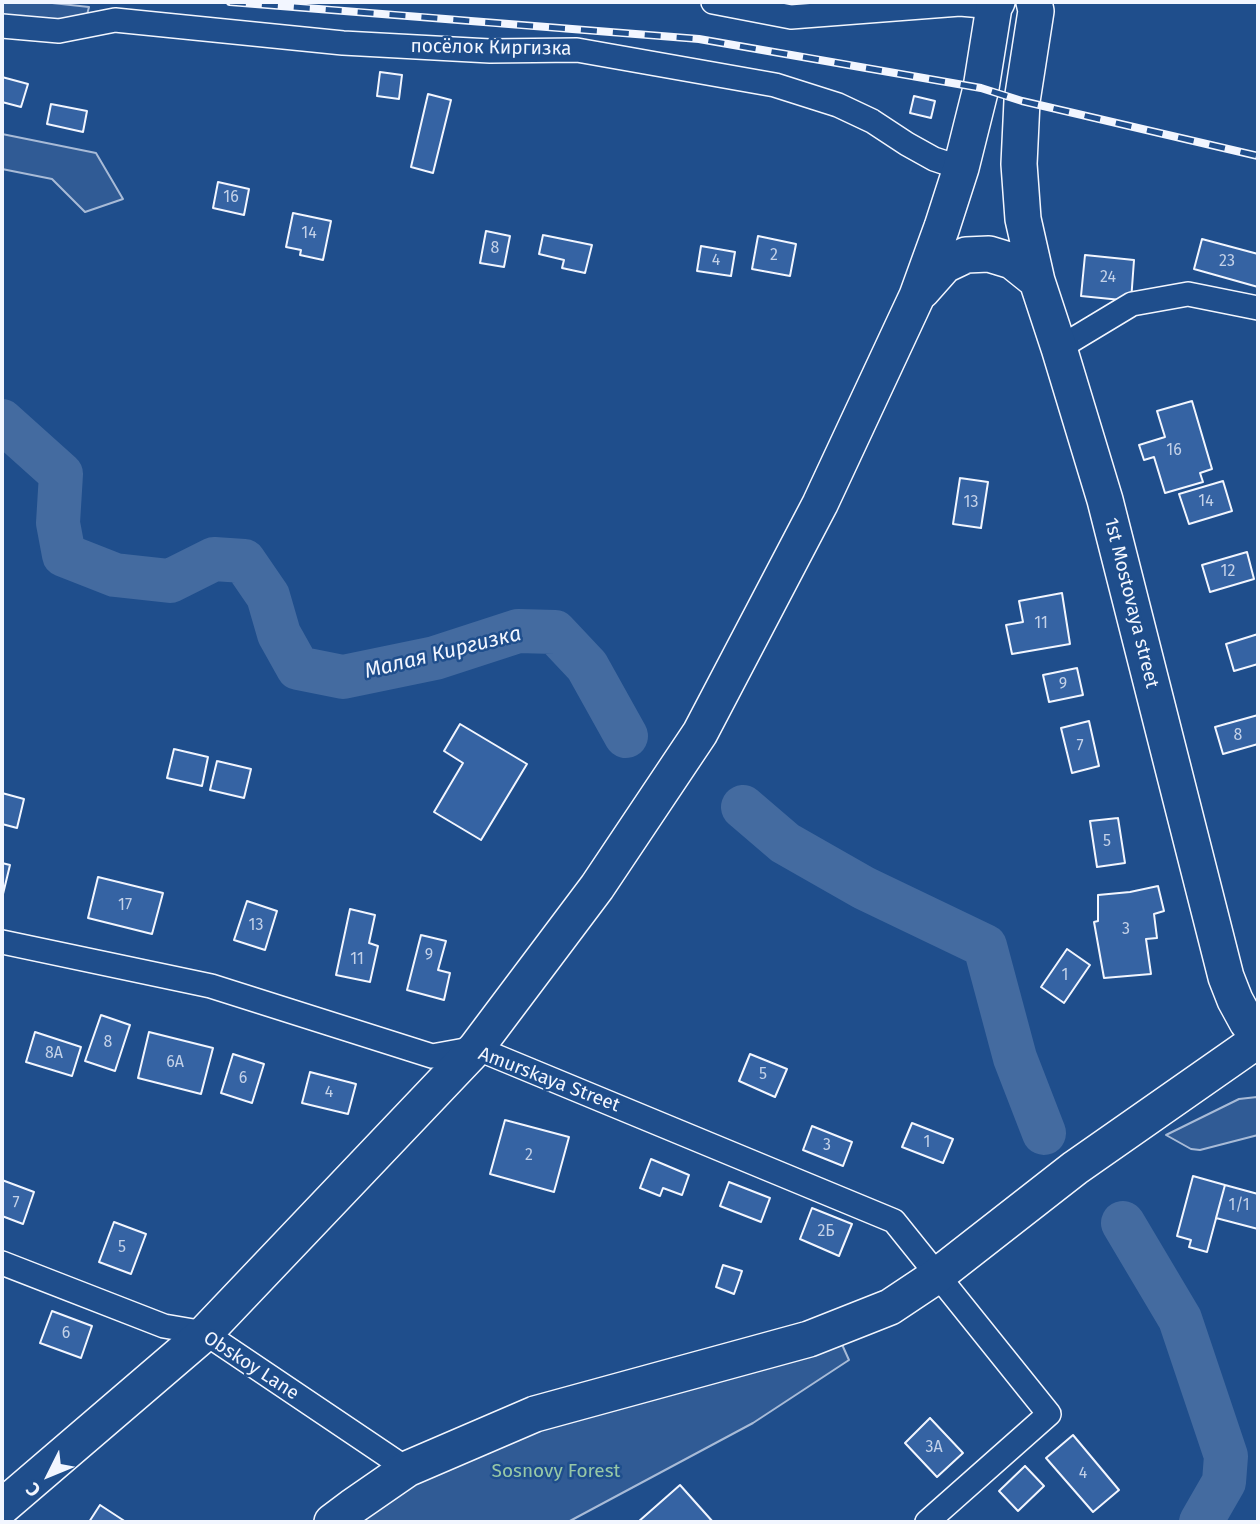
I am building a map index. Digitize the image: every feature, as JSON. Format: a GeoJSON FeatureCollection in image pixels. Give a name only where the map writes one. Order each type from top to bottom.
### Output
{"type":"FeatureCollection","features":[{"type":"Feature","properties":{"kind":"main road","name":"1st Mostovaya street"},"geometry":{"type":"LineString","coordinates":[[1034,2],[1036,11],[1022,101],[1018,164],[1023,219],[1037,281],[1105,500],[1226,977],[1241,1011],[1258,1038]]}},
{"type":"Feature","properties":{"kind":"main road"},"geometry":{"type":"LineString","coordinates":[[2,1507],[205,1332],[476,1048],[597,887],[700,733],[820,503],[917,296],[961,168],[981,88],[995,4]]}},
{"type":"Feature","properties":{"kind":"main road"},"geometry":{"type":"LineString","coordinates":[[917,296],[945,265],[966,255],[989,254],[1012,261],[1037,281]]}},
{"type":"Feature","properties":{"kind":"main road"},"geometry":{"type":"LineString","coordinates":[[332,1522],[407,1469],[536,1414],[809,1339],[890,1307],[938,1275],[1075,1168],[1258,1038]]}},
{"type":"Feature","properties":{"kind":"street"},"geometry":{"type":"LineString","coordinates":[[713,2],[792,17],[960,4],[995,4]]}},
{"type":"Feature","properties":{"kind":"street","name":"посёлок Киргизка"},"geometry":{"type":"LineString","coordinates":[[2,26],[59,31],[115,20],[343,43],[490,51],[577,50],[775,85],[838,105],[872,121],[934,159],[961,168]]}},
{"type":"Feature","properties":{"kind":"street"},"geometry":{"type":"LineString","coordinates":[[1059,348],[1132,304],[1188,294],[1258,308]]}},
{"type":"Feature","properties":{"kind":"street","name":"Amurskaya Street"},"geometry":{"type":"LineString","coordinates":[[2,942],[211,986],[432,1056],[476,1048],[894,1221],[1049,1414],[927,1522]]}},
{"type":"Feature","properties":{"kind":"street","name":"Obskoy Lane"},"geometry":{"type":"LineString","coordinates":[[2,1263],[164,1326],[205,1332],[407,1469]]}},
{"type":"Feature","properties":{"kind":"shaded area"},"geometry":{"type":"Polygon","coordinates":[[[2,2],[43,2],[89,7],[86,19],[59,26],[2,20],[2,2]]]}},
{"type":"Feature","properties":{"kind":"shaded area"},"geometry":{"type":"Polygon","coordinates":[[[2,134],[96,153],[123,199],[85,212],[52,179],[2,169],[2,134]]]}},
{"type":"Feature","properties":{"kind":"shaded area"},"geometry":{"type":"Polygon","coordinates":[[[1257,1097],[1258,1135],[1200,1150],[1191,1149],[1166,1135],[1239,1099],[1257,1097]]]}},
{"type":"Feature","properties":{"kind":"shaded area","name":"Sosnovy Forest"},"geometry":{"type":"Polygon","coordinates":[[[840,1340],[849,1360],[753,1423],[568,1522],[352,1522],[416,1482],[539,1424],[840,1340]]]}},
{"type":"Feature","properties":{"kind":"building"},"geometry":{"type":"Polygon","coordinates":[[[380,72],[402,75],[399,99],[377,96],[380,72]]]}},
{"type":"Feature","properties":{"kind":"building"},"geometry":{"type":"Polygon","coordinates":[[[2,77],[28,84],[21,107],[2,102],[2,77]]]}},
{"type":"Feature","properties":{"kind":"building"},"geometry":{"type":"Polygon","coordinates":[[[428,94],[451,100],[433,173],[411,167],[428,94]]]}},
{"type":"Feature","properties":{"kind":"building"},"geometry":{"type":"Polygon","coordinates":[[[914,96],[935,101],[931,118],[910,113],[914,96]]]}},
{"type":"Feature","properties":{"kind":"building"},"geometry":{"type":"Polygon","coordinates":[[[51,104],[87,111],[83,132],[47,124],[51,104]]]}},
{"type":"Feature","properties":{"kind":"building"},"geometry":{"type":"Polygon","coordinates":[[[218,182],[249,189],[244,215],[213,208],[218,182]]]}},
{"type":"Feature","properties":{"kind":"building"},"geometry":{"type":"Polygon","coordinates":[[[293,213],[331,221],[323,260],[300,255],[301,250],[286,247],[293,213]]]}},
{"type":"Feature","properties":{"kind":"building"},"geometry":{"type":"Polygon","coordinates":[[[486,231],[510,236],[504,267],[480,263],[486,231]]]}},
{"type":"Feature","properties":{"kind":"building"},"geometry":{"type":"Polygon","coordinates":[[[543,235],[592,245],[585,273],[562,268],[564,260],[539,254],[543,235]]]}},
{"type":"Feature","properties":{"kind":"building"},"geometry":{"type":"Polygon","coordinates":[[[758,236],[796,244],[790,276],[752,269],[758,236]]]}},
{"type":"Feature","properties":{"kind":"building"},"geometry":{"type":"Polygon","coordinates":[[[1202,239],[1258,254],[1258,287],[1194,269],[1202,239]]]}},
{"type":"Feature","properties":{"kind":"building"},"geometry":{"type":"Polygon","coordinates":[[[701,246],[735,252],[731,276],[697,271],[701,246]]]}},
{"type":"Feature","properties":{"kind":"building"},"geometry":{"type":"Polygon","coordinates":[[[1085,255],[1134,260],[1131,301],[1081,296],[1085,255]]]}},
{"type":"Feature","properties":{"kind":"building"},"geometry":{"type":"Polygon","coordinates":[[[1192,401],[1212,469],[1200,473],[1203,482],[1165,493],[1154,457],[1144,460],[1139,445],[1165,437],[1157,411],[1192,401]]]}},
{"type":"Feature","properties":{"kind":"building"},"geometry":{"type":"Polygon","coordinates":[[[960,478],[988,482],[981,528],[953,524],[960,478]]]}},
{"type":"Feature","properties":{"kind":"building"},"geometry":{"type":"Polygon","coordinates":[[[1223,481],[1232,511],[1189,524],[1179,494],[1223,481]]]}},
{"type":"Feature","properties":{"kind":"building"},"geometry":{"type":"Polygon","coordinates":[[[1247,552],[1254,579],[1210,592],[1202,565],[1247,552]]]}},
{"type":"Feature","properties":{"kind":"building"},"geometry":{"type":"Polygon","coordinates":[[[1062,593],[1070,644],[1012,654],[1006,625],[1023,622],[1019,601],[1062,593]]]}},
{"type":"Feature","properties":{"kind":"building"},"geometry":{"type":"Polygon","coordinates":[[[1258,634],[1258,664],[1234,671],[1226,644],[1258,634]]]}},
{"type":"Feature","properties":{"kind":"building"},"geometry":{"type":"Polygon","coordinates":[[[1077,668],[1083,695],[1049,702],[1043,675],[1077,668]]]}},
{"type":"Feature","properties":{"kind":"building"},"geometry":{"type":"Polygon","coordinates":[[[1258,715],[1258,744],[1223,754],[1215,727],[1258,715]]]}},
{"type":"Feature","properties":{"kind":"building"},"geometry":{"type":"Polygon","coordinates":[[[1089,721],[1099,766],[1072,773],[1061,728],[1089,721]]]}},
{"type":"Feature","properties":{"kind":"building"},"geometry":{"type":"Polygon","coordinates":[[[460,724],[527,764],[481,840],[434,812],[463,763],[444,751],[460,724]]]}},
{"type":"Feature","properties":{"kind":"building"},"geometry":{"type":"Polygon","coordinates":[[[174,749],[208,757],[202,786],[167,778],[174,749]]]}},
{"type":"Feature","properties":{"kind":"building"},"geometry":{"type":"Polygon","coordinates":[[[217,761],[251,769],[244,798],[210,790],[217,761]]]}},
{"type":"Feature","properties":{"kind":"building"},"geometry":{"type":"Polygon","coordinates":[[[2,793],[24,799],[17,828],[2,824],[2,793]]]}},
{"type":"Feature","properties":{"kind":"building"},"geometry":{"type":"Polygon","coordinates":[[[1118,818],[1125,863],[1097,867],[1090,821],[1118,818]]]}},
{"type":"Feature","properties":{"kind":"building"},"geometry":{"type":"Polygon","coordinates":[[[2,863],[10,865],[3,894],[2,893],[2,863]]]}},
{"type":"Feature","properties":{"kind":"building"},"geometry":{"type":"Polygon","coordinates":[[[98,877],[163,893],[152,934],[88,918],[98,877]]]}},
{"type":"Feature","properties":{"kind":"building"},"geometry":{"type":"Polygon","coordinates":[[[1158,886],[1164,911],[1154,914],[1157,938],[1146,939],[1151,974],[1104,978],[1094,922],[1098,921],[1098,895],[1158,886]]]}},
{"type":"Feature","properties":{"kind":"building"},"geometry":{"type":"Polygon","coordinates":[[[247,901],[277,911],[265,950],[234,940],[247,901]]]}},
{"type":"Feature","properties":{"kind":"building"},"geometry":{"type":"Polygon","coordinates":[[[350,909],[375,915],[369,943],[378,946],[370,982],[336,975],[350,909]]]}},
{"type":"Feature","properties":{"kind":"building"},"geometry":{"type":"Polygon","coordinates":[[[421,935],[446,941],[438,970],[450,973],[444,1000],[407,990],[421,935]]]}},
{"type":"Feature","properties":{"kind":"building"},"geometry":{"type":"Polygon","coordinates":[[[1067,949],[1090,965],[1064,1003],[1041,987],[1067,949]]]}},
{"type":"Feature","properties":{"kind":"building"},"geometry":{"type":"Polygon","coordinates":[[[101,1015],[130,1025],[115,1071],[85,1061],[101,1015]]]}},
{"type":"Feature","properties":{"kind":"building"},"geometry":{"type":"Polygon","coordinates":[[[35,1032],[81,1047],[72,1076],[26,1062],[35,1032]]]}},
{"type":"Feature","properties":{"kind":"building"},"geometry":{"type":"Polygon","coordinates":[[[149,1032],[213,1048],[201,1094],[138,1078],[149,1032]]]}},
{"type":"Feature","properties":{"kind":"building"},"geometry":{"type":"Polygon","coordinates":[[[233,1054],[264,1064],[252,1103],[221,1093],[233,1054]]]}},
{"type":"Feature","properties":{"kind":"building"},"geometry":{"type":"Polygon","coordinates":[[[750,1054],[787,1069],[775,1097],[739,1081],[750,1054]]]}},
{"type":"Feature","properties":{"kind":"building"},"geometry":{"type":"Polygon","coordinates":[[[310,1072],[356,1084],[348,1114],[302,1103],[310,1072]]]}},
{"type":"Feature","properties":{"kind":"building"},"geometry":{"type":"Polygon","coordinates":[[[505,1120],[569,1137],[554,1192],[490,1174],[505,1120]]]}},
{"type":"Feature","properties":{"kind":"building"},"geometry":{"type":"Polygon","coordinates":[[[912,1123],[953,1139],[943,1163],[902,1147],[912,1123]]]}},
{"type":"Feature","properties":{"kind":"building"},"geometry":{"type":"Polygon","coordinates":[[[812,1126],[852,1142],[843,1166],[803,1150],[812,1126]]]}},
{"type":"Feature","properties":{"kind":"building"},"geometry":{"type":"Polygon","coordinates":[[[651,1159],[689,1175],[682,1195],[663,1188],[660,1196],[640,1188],[651,1159]]]}},
{"type":"Feature","properties":{"kind":"building"},"geometry":{"type":"Polygon","coordinates":[[[1193,1176],[1225,1185],[1207,1252],[1189,1247],[1191,1240],[1177,1236],[1193,1176]]]}},
{"type":"Feature","properties":{"kind":"building"},"geometry":{"type":"Polygon","coordinates":[[[2,1180],[34,1192],[23,1224],[2,1216],[2,1180]]]}},
{"type":"Feature","properties":{"kind":"building"},"geometry":{"type":"Polygon","coordinates":[[[729,1182],[770,1198],[761,1222],[720,1206],[729,1182]]]}},
{"type":"Feature","properties":{"kind":"building"},"geometry":{"type":"Polygon","coordinates":[[[1225,1185],[1258,1194],[1258,1229],[1216,1218],[1225,1185]]]}},
{"type":"Feature","properties":{"kind":"building"},"geometry":{"type":"Polygon","coordinates":[[[812,1208],[852,1224],[839,1256],[800,1239],[812,1208]]]}},
{"type":"Feature","properties":{"kind":"building"},"geometry":{"type":"Polygon","coordinates":[[[114,1222],[146,1234],[131,1274],[99,1262],[114,1222]]]}},
{"type":"Feature","properties":{"kind":"building"},"geometry":{"type":"Polygon","coordinates":[[[723,1265],[742,1271],[734,1294],[716,1287],[723,1265]]]}},
{"type":"Feature","properties":{"kind":"building"},"geometry":{"type":"Polygon","coordinates":[[[52,1311],[92,1326],[81,1358],[40,1343],[52,1311]]]}},
{"type":"Feature","properties":{"kind":"building"},"geometry":{"type":"Polygon","coordinates":[[[930,1418],[963,1453],[937,1477],[905,1443],[930,1418]]]}},
{"type":"Feature","properties":{"kind":"building"},"geometry":{"type":"Polygon","coordinates":[[[1073,1435],[1119,1490],[1093,1512],[1046,1458],[1073,1435]]]}},
{"type":"Feature","properties":{"kind":"building"},"geometry":{"type":"Polygon","coordinates":[[[1025,1466],[1044,1486],[1018,1511],[999,1491],[1025,1466]]]}},
{"type":"Feature","properties":{"kind":"building"},"geometry":{"type":"Polygon","coordinates":[[[680,1485],[713,1522],[638,1522],[680,1485]]]}},
{"type":"Feature","properties":{"kind":"building"},"geometry":{"type":"Polygon","coordinates":[[[100,1505],[126,1522],[89,1522],[100,1505]]]}},
{"type":"Feature","properties":{"kind":"waterway","name":"Малая Киргизка"},"geometry":{"type":"LineString","coordinates":[[2,421],[61,474],[58,523],[64,555],[115,575],[170,581],[214,559],[244,561],[268,596],[279,634],[298,668],[343,677],[435,658],[518,631],[555,632],[587,666],[626,736]]}},
{"type":"Feature","properties":{"kind":"waterway","name":"Малая Киргизка"},"geometry":{"type":"LineString","coordinates":[[743,807],[785,843],[864,888],[985,946],[1015,1058],[1044,1133]]}},
{"type":"Feature","properties":{"kind":"waterway","name":"Малая Киргизка"},"geometry":{"type":"LineString","coordinates":[[1123,1223],[1180,1319],[1226,1456],[1224,1482],[1201,1522]]}},
{"type":"Feature","properties":{"kind":"railway"},"geometry":{"type":"LineString","coordinates":[[230,2],[699,39],[981,88],[1022,101],[1258,156]]}}]}
